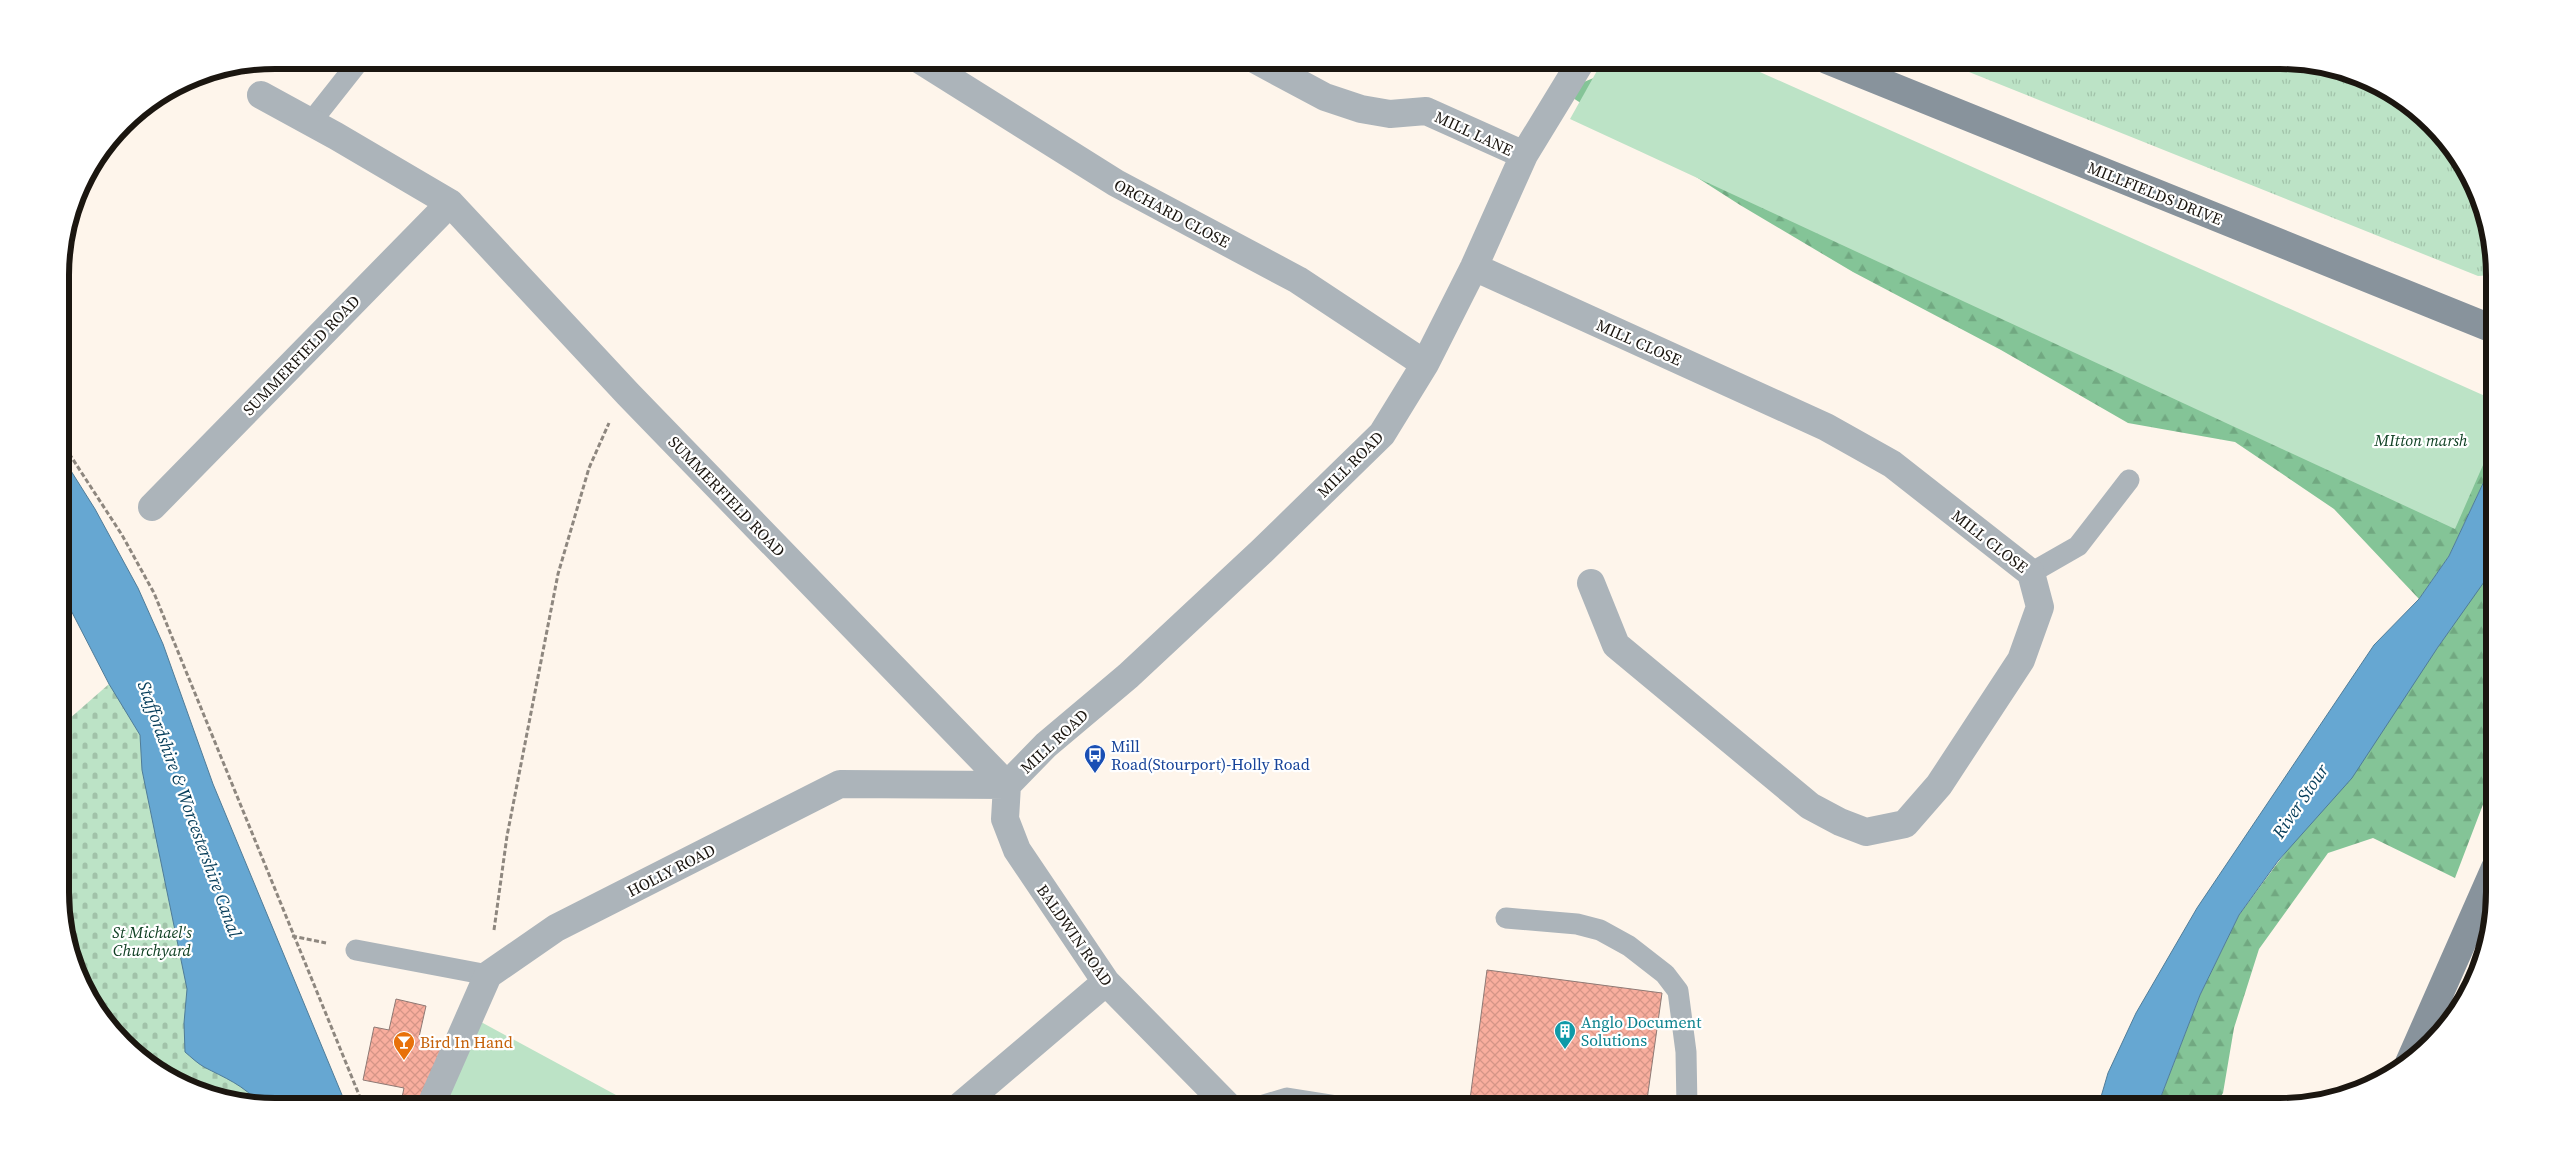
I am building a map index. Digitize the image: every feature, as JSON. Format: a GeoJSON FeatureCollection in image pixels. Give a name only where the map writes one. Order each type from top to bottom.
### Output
{"type":"FeatureCollection","features":[{"type":"Feature","properties":{"kind":"street","name":"ORCHARD CLOSE"},"geometry":{"type":"LineString","coordinates":[[934,69],[1116,183],[1298,280],[1425,364]]}},
{"type":"Feature","properties":{"kind":"street","name":"MILL LANE"},"geometry":{"type":"LineString","coordinates":[[1273,69],[1324,97],[1361,109],[1390,114],[1426,111],[1524,155]]}},
{"type":"Feature","properties":{"kind":"street","name":"MILL ROAD"},"geometry":{"type":"LineString","coordinates":[[1008,785],[1046,745],[1128,676],[1255,558],[1382,434],[1425,364],[1474,267],[1524,155],[1577,69]]}},
{"type":"Feature","properties":{"kind":"street","name":"MILLFIELDS DRIVE"},"geometry":{"type":"LineString","coordinates":[[1849,69],[2486,327]]}},
{"type":"Feature","properties":{"kind":"street","name":"SUMMERFIELD ROAD"},"geometry":{"type":"LineString","coordinates":[[261,95],[450,203],[628,394],[1008,785]]}},
{"type":"Feature","properties":{"kind":"street","name":"SUMMERFIELD ROAD"},"geometry":{"type":"LineString","coordinates":[[152,507],[450,203]]}},
{"type":"Feature","properties":{"kind":"street","name":"MILL CLOSE"},"geometry":{"type":"LineString","coordinates":[[1474,267],[1834,432],[1892,464],[2031,573],[2040,607],[2021,660],[1939,785],[1905,824],[1866,832],[1840,822],[1810,806],[1616,645],[1591,583]]}},
{"type":"Feature","properties":{"kind":"street","name":"HOLLY ROAD"},"geometry":{"type":"LineString","coordinates":[[488,975],[556,928],[840,784],[1008,785]]}},
{"type":"Feature","properties":{"kind":"street","name":"BALDWIN ROAD"},"geometry":{"type":"LineString","coordinates":[[1008,785],[1005,819],[1016,850],[1106,982],[1220,1098]]}},
{"type":"Feature","properties":{"kind":"street"},"geometry":{"type":"LineString","coordinates":[[2428,1036],[2486,890]]}},
{"type":"Feature","properties":{"kind":"street"},"geometry":{"type":"LineString","coordinates":[[434,1098],[488,975]]}},
{"type":"Feature","properties":{"kind":"street"},"geometry":{"type":"LineString","coordinates":[[970,1098],[1106,982]]}},
{"type":"Feature","properties":{"kind":"lane"},"geometry":{"type":"LineString","coordinates":[[311,122],[353,69]]}},
{"type":"Feature","properties":{"kind":"lane"},"geometry":{"type":"LineString","coordinates":[[2031,573],[2078,546],[2129,480]]}},
{"type":"Feature","properties":{"kind":"lane"},"geometry":{"type":"LineString","coordinates":[[1506,918],[1577,924],[1600,930],[1628,946],[1665,974],[1678,991],[1686,1052],[1686,1098]]}},
{"type":"Feature","properties":{"kind":"lane"},"geometry":{"type":"LineString","coordinates":[[356,950],[488,975]]}},
{"type":"Feature","properties":{"kind":"path"},"geometry":{"type":"LineString","coordinates":[[488,975],[507,836],[558,574],[589,468],[613,415],[628,394]]}},
{"type":"Feature","properties":{"kind":"path"},"geometry":{"type":"LineString","coordinates":[[69,454],[122,535],[154,593],[360,1098]]}},
{"type":"Feature","properties":{"kind":"green space","name":"MItton marsh"},"geometry":{"type":"Polygon","coordinates":[[[1598,69],[1753,69],[2486,396],[2486,458],[2455,529],[1570,119],[1598,69]]]}},
{"type":"Feature","properties":{"kind":"green space","name":"MItton marsh"},"geometry":{"type":"Polygon","coordinates":[[[1615,69],[1635,69],[2316,349],[2486,438],[2486,477],[2449,556],[2419,599],[2334,509],[2235,442],[2128,423],[2001,350],[1853,272],[1740,205],[1562,91],[1615,69]]]}},
{"type":"Feature","properties":{"kind":"green space"},"geometry":{"type":"Polygon","coordinates":[[[1961,69],[2294,69],[2334,76],[2359,84],[2383,96],[2406,111],[2426,129],[2452,160],[2471,196],[2482,234],[2486,275],[2478,276],[1961,69]]]}},
{"type":"Feature","properties":{"kind":"green space"},"geometry":{"type":"Polygon","coordinates":[[[2486,577],[2486,797],[2455,878],[2373,838],[2328,853],[2259,949],[2234,1028],[2223,1093],[2220,1098],[2160,1098],[2200,995],[2239,915],[2438,647],[2486,577]]]}},
{"type":"Feature","properties":{"kind":"green space","name":"St Michael's Churchyard"},"geometry":{"type":"Polygon","coordinates":[[[109,684],[172,750],[272,1098],[261,1098],[221,1091],[196,1083],[160,1064],[129,1038],[111,1018],[96,995],[84,971],[76,946],[69,906],[69,719],[109,684]]]}},
{"type":"Feature","properties":{"kind":"green space"},"geometry":{"type":"Polygon","coordinates":[[[470,1016],[616,1095],[615,1098],[434,1098],[470,1016]]]}},
{"type":"Feature","properties":{"kind":"water","name":"Staffordshire & Worcestershire Canal"},"geometry":{"type":"Polygon","coordinates":[[[69,468],[95,509],[138,588],[163,644],[213,784],[343,1098],[253,1097],[241,1087],[201,1065],[185,1052],[184,1023],[187,989],[142,770],[140,735],[109,684],[69,606],[69,468]]]}},
{"type":"Feature","properties":{"kind":"water","name":"River Stour"},"geometry":{"type":"Polygon","coordinates":[[[2486,477],[2486,579],[2438,647],[2352,778],[2278,861],[2239,915],[2200,995],[2160,1098],[2101,1098],[2108,1073],[2136,1013],[2197,908],[2374,645],[2419,599],[2449,556],[2486,477]]]}},
{"type":"Feature","properties":{"kind":"building","name":"Anglo Document Solutions"},"geometry":{"type":"Polygon","coordinates":[[[1487,970],[1662,993],[1647,1098],[1470,1098],[1487,970]]]}},
{"type":"Feature","properties":{"kind":"building","name":"Bird In Hand"},"geometry":{"type":"Polygon","coordinates":[[[396,999],[426,1006],[419,1037],[450,1042],[425,1098],[402,1098],[404,1088],[363,1080],[374,1027],[389,1030],[396,999]]]}},
{"type":"Feature","properties":{"kind":"place","name":"Mill Road(Stourport)-Holly Road"},"geometry":{"type":"Point","coordinates":[1095,774]}},
{"type":"Feature","properties":{"kind":"place","name":"Anglo Document Solutions"},"geometry":{"type":"Point","coordinates":[1565,1050]}},
{"type":"Feature","properties":{"kind":"place","name":"Bird In Hand"},"geometry":{"type":"Point","coordinates":[404,1061]}}]}
